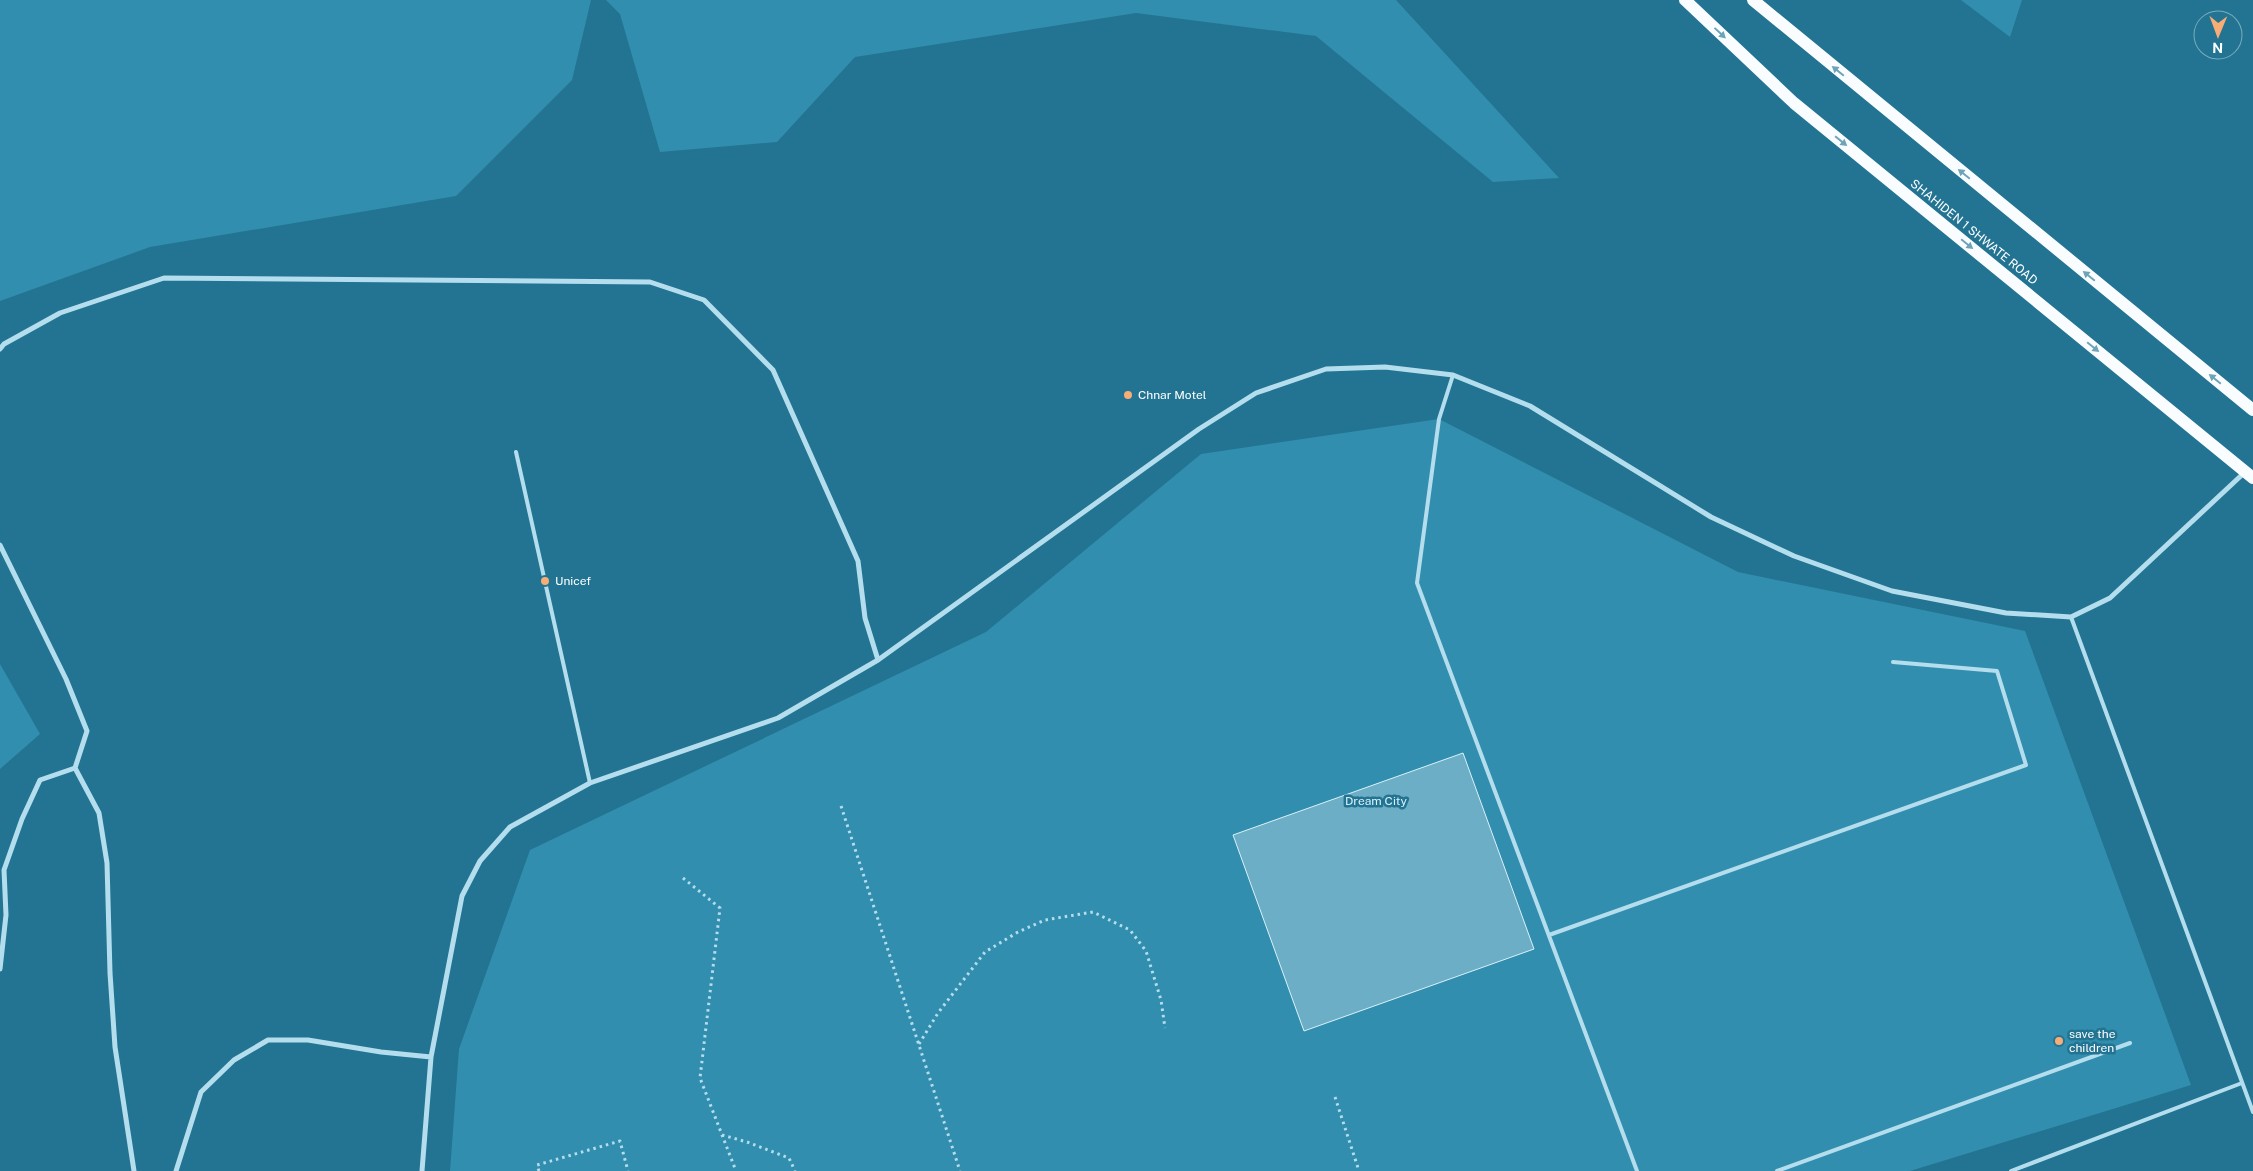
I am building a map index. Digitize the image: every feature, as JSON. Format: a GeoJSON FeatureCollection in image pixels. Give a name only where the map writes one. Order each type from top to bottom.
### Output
{"type":"FeatureCollection","features":[{"type":"Feature","properties":{"kind":"main road","name":"SHAHIDEN 1 SHWATE ROAD"},"geometry":{"type":"LineString","coordinates":[[1685,0],[1794,103],[2249,475]]}},
{"type":"Feature","properties":{"kind":"main road"},"geometry":{"type":"LineString","coordinates":[[1753,0],[2253,410]]}},
{"type":"Feature","properties":{"kind":"street"},"geometry":{"type":"LineString","coordinates":[[0,349],[4,344],[60,313],[164,278],[650,282],[704,300],[773,370],[858,561],[865,618],[878,660]]}},
{"type":"Feature","properties":{"kind":"street"},"geometry":{"type":"LineString","coordinates":[[422,1171],[431,1057],[462,896],[480,861],[510,827],[590,783],[778,718],[878,660],[1199,429],[1256,393],[1326,369],[1385,367],[1453,374],[1530,406],[1711,517],[1794,556],[1892,591],[2006,612],[2071,616],[2110,598],[2249,475]]}},
{"type":"Feature","properties":{"kind":"street"},"geometry":{"type":"LineString","coordinates":[[0,545],[66,679],[87,731],[75,768],[99,813],[107,864],[110,973],[115,1046],[134,1171]]}},
{"type":"Feature","properties":{"kind":"street"},"geometry":{"type":"LineString","coordinates":[[0,969],[6,915],[4,870],[22,819],[40,780],[75,768]]}},
{"type":"Feature","properties":{"kind":"street"},"geometry":{"type":"LineString","coordinates":[[176,1171],[201,1092],[234,1060],[268,1040],[308,1040],[381,1052],[431,1057]]}},
{"type":"Feature","properties":{"kind":"lane"},"geometry":{"type":"LineString","coordinates":[[1453,374],[1439,419],[1417,583],[1636,1171]]}},
{"type":"Feature","properties":{"kind":"lane"},"geometry":{"type":"LineString","coordinates":[[516,452],[590,783]]}},
{"type":"Feature","properties":{"kind":"lane"},"geometry":{"type":"LineString","coordinates":[[2071,616],[2253,1112]]}},
{"type":"Feature","properties":{"kind":"lane"},"geometry":{"type":"LineString","coordinates":[[1549,935],[2026,765],[1997,671],[1894,662]]}},
{"type":"Feature","properties":{"kind":"lane"},"geometry":{"type":"LineString","coordinates":[[1777,1171],[2130,1043]]}},
{"type":"Feature","properties":{"kind":"lane"},"geometry":{"type":"LineString","coordinates":[[2011,1171],[2242,1083]]}},
{"type":"Feature","properties":{"kind":"path"},"geometry":{"type":"LineString","coordinates":[[841,806],[960,1171]]}},
{"type":"Feature","properties":{"kind":"path"},"geometry":{"type":"LineString","coordinates":[[683,878],[720,908],[700,1078],[736,1171]]}},
{"type":"Feature","properties":{"kind":"path"},"geometry":{"type":"LineString","coordinates":[[919,1045],[938,1013],[985,952],[1018,932],[1045,920],[1093,912],[1130,930],[1146,951],[1160,1000],[1165,1028]]}},
{"type":"Feature","properties":{"kind":"path"},"geometry":{"type":"LineString","coordinates":[[1335,1097],[1359,1171]]}},
{"type":"Feature","properties":{"kind":"path"},"geometry":{"type":"LineString","coordinates":[[722,1135],[789,1158],[796,1171]]}},
{"type":"Feature","properties":{"kind":"path"},"geometry":{"type":"LineString","coordinates":[[539,1171],[537,1166],[620,1141],[628,1171]]}},
{"type":"Feature","properties":{"kind":"green space"},"geometry":{"type":"Polygon","coordinates":[[[0,0],[591,0],[572,80],[456,196],[150,247],[0,301],[0,0]]]}},
{"type":"Feature","properties":{"kind":"green space"},"geometry":{"type":"Polygon","coordinates":[[[606,0],[1396,0],[1559,178],[1493,182],[1316,36],[1136,13],[855,57],[777,142],[660,152],[620,14],[606,0]]]}},
{"type":"Feature","properties":{"kind":"green space"},"geometry":{"type":"Polygon","coordinates":[[[1961,0],[2022,0],[2010,37],[1961,0]]]}},
{"type":"Feature","properties":{"kind":"green space","name":"Dream City"},"geometry":{"type":"Polygon","coordinates":[[[1439,419],[1738,572],[2025,631],[2191,1085],[1910,1171],[450,1171],[459,1049],[530,850],[986,632],[1201,454],[1439,419]]]}},
{"type":"Feature","properties":{"kind":"green space"},"geometry":{"type":"Polygon","coordinates":[[[0,664],[40,734],[0,769],[0,664]]]}},
{"type":"Feature","properties":{"kind":"building"},"geometry":{"type":"Polygon","coordinates":[[[1463,753],[1534,949],[1304,1031],[1233,835],[1463,753]]]}},
{"type":"Feature","properties":{"kind":"place","name":"Chnar Motel"},"geometry":{"type":"Point","coordinates":[1128,395]}},
{"type":"Feature","properties":{"kind":"place","name":"Unicef"},"geometry":{"type":"Point","coordinates":[545,581]}},
{"type":"Feature","properties":{"kind":"place","name":"save the children"},"geometry":{"type":"Point","coordinates":[2059,1041]}}]}
